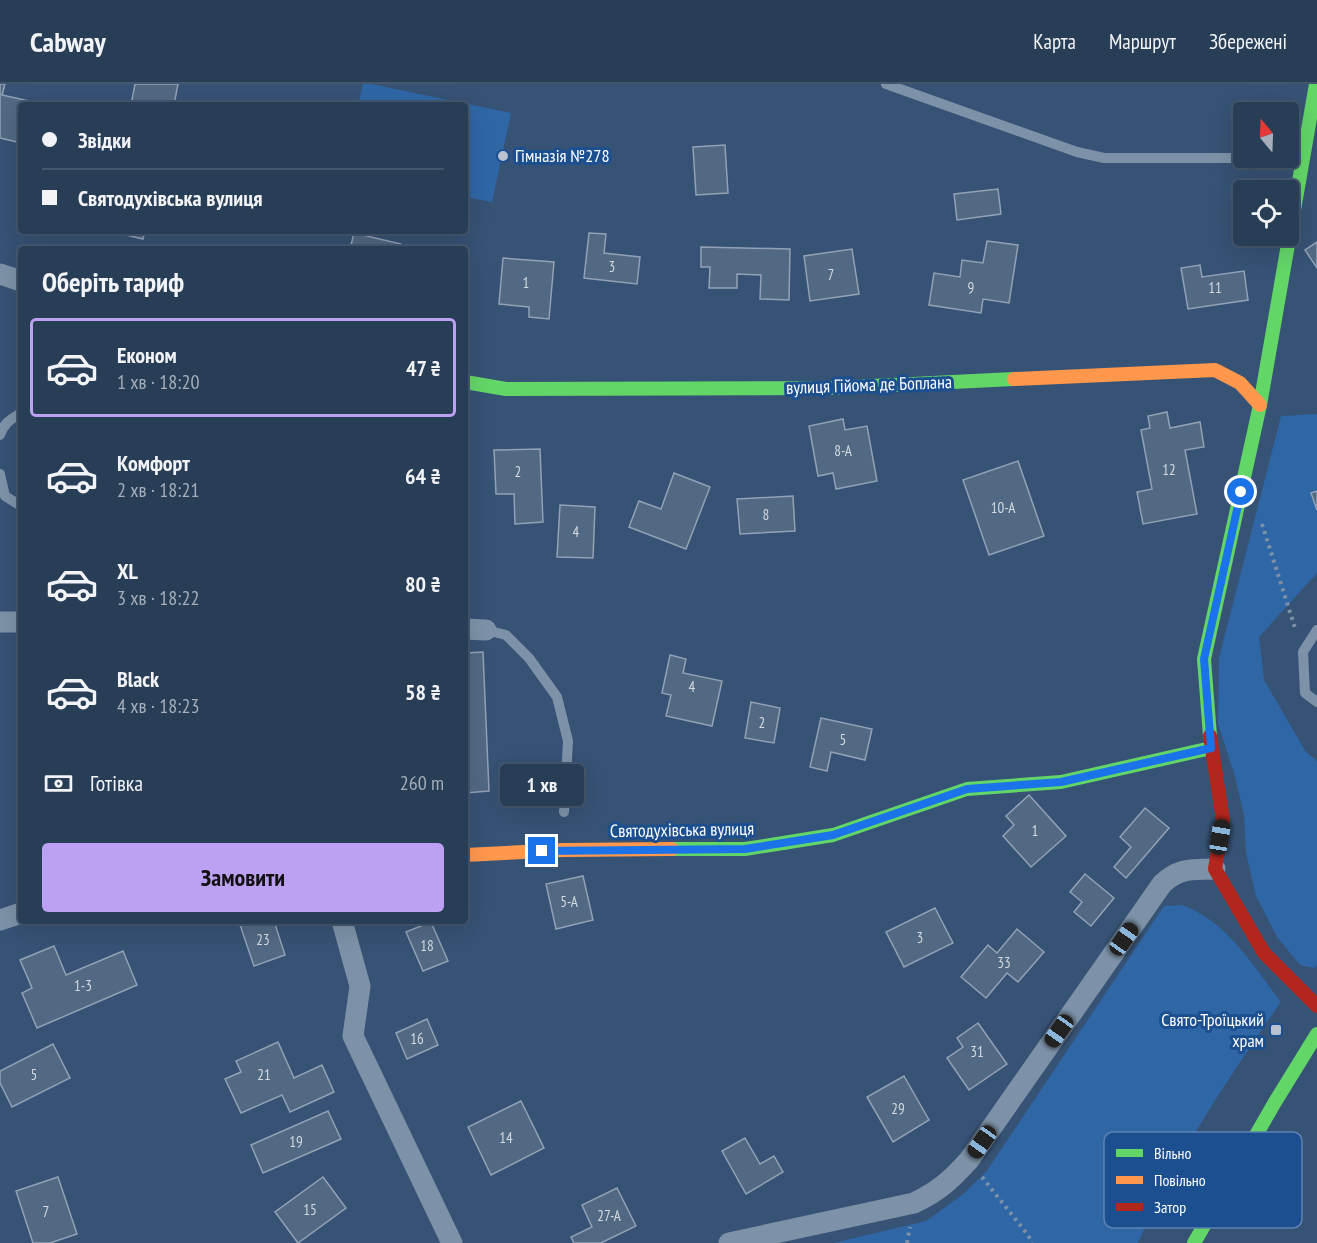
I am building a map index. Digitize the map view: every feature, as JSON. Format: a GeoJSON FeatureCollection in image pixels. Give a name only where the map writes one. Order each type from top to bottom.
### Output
{"type":"FeatureCollection","features":[{"type":"Feature","properties":{"kind":"street"},"geometry":{"type":"LineString","coordinates":[[1316,84],[1305,158],[1260,405],[1204,659],[1211,748],[1223,820],[1215,869],[1264,953],[1317,1006]]}},
{"type":"Feature","properties":{"kind":"street"},"geometry":{"type":"LineString","coordinates":[[0,274],[18,280]]}},
{"type":"Feature","properties":{"kind":"street","name":"вулиця Гійома де Боплана"},"geometry":{"type":"LineString","coordinates":[[468,382],[506,388],[831,388],[1215,370],[1240,383],[1260,405]]}},
{"type":"Feature","properties":{"kind":"street"},"geometry":{"type":"LineString","coordinates":[[0,622],[18,622]]}},
{"type":"Feature","properties":{"kind":"street","name":"Святодухівська вулиця"},"geometry":{"type":"LineString","coordinates":[[468,855],[563,850],[745,849],[833,835],[967,789],[1061,782],[1211,748]]}},
{"type":"Feature","properties":{"kind":"street"},"geometry":{"type":"LineString","coordinates":[[729,1243],[914,1203],[948,1183],[969,1160],[1162,884],[1182,870],[1215,869]]}},
{"type":"Feature","properties":{"kind":"street"},"geometry":{"type":"LineString","coordinates":[[0,920],[18,914]]}},
{"type":"Feature","properties":{"kind":"street"},"geometry":{"type":"LineString","coordinates":[[343,924],[360,987],[353,1036],[452,1243]]}},
{"type":"Feature","properties":{"kind":"street"},"geometry":{"type":"LineString","coordinates":[[1257,1132],[1317,1034]]}},
{"type":"Feature","properties":{"kind":"street"},"geometry":{"type":"LineString","coordinates":[[1194,1243],[1203,1228]]}},
{"type":"Feature","properties":{"kind":"lane"},"geometry":{"type":"LineString","coordinates":[[886,84],[1077,152],[1104,158],[1305,158]]}},
{"type":"Feature","properties":{"kind":"lane"},"geometry":{"type":"LineString","coordinates":[[0,435],[12,418],[18,415]]}},
{"type":"Feature","properties":{"kind":"lane"},"geometry":{"type":"LineString","coordinates":[[0,474],[4,496],[18,504]]}},
{"type":"Feature","properties":{"kind":"lane"},"geometry":{"type":"LineString","coordinates":[[476,630],[506,635],[529,658],[556,697],[568,741],[564,812]]}},
{"type":"Feature","properties":{"kind":"lane"},"geometry":{"type":"LineString","coordinates":[[1317,630],[1302,652],[1305,693],[1317,702]]}},
{"type":"Feature","properties":{"kind":"path"},"geometry":{"type":"LineString","coordinates":[[1260,516],[1302,652]]}},
{"type":"Feature","properties":{"kind":"path"},"geometry":{"type":"LineString","coordinates":[[969,1160],[1032,1243]]}},
{"type":"Feature","properties":{"kind":"shaded area"},"geometry":{"type":"Polygon","coordinates":[[[363,84],[371,84],[458,102],[359,102],[363,84]]]}},
{"type":"Feature","properties":{"kind":"shaded area"},"geometry":{"type":"Polygon","coordinates":[[[468,104],[511,113],[492,202],[468,198],[468,104]]]}},
{"type":"Feature","properties":{"kind":"shaded area"},"geometry":{"type":"Polygon","coordinates":[[[1317,414],[1317,573],[1259,637],[1264,680],[1306,752],[1317,761],[1317,965],[1314,968],[1300,965],[1277,937],[1256,896],[1246,853],[1244,815],[1234,773],[1218,724],[1219,658],[1281,416],[1317,414]]]}},
{"type":"Feature","properties":{"kind":"shaded area"},"geometry":{"type":"Polygon","coordinates":[[[1182,905],[1198,912],[1226,933],[1281,1002],[1222,1089],[1196,1132],[1104,1132],[1104,1228],[1145,1228],[1138,1243],[833,1243],[926,1221],[962,1195],[986,1172],[1164,906],[1182,905]]]}},
{"type":"Feature","properties":{"kind":"building"},"geometry":{"type":"Polygon","coordinates":[[[0,84],[5,84],[2,95],[34,102],[18,102],[18,142],[0,138],[0,84]]]}},
{"type":"Feature","properties":{"kind":"building"},"geometry":{"type":"Polygon","coordinates":[[[135,84],[178,84],[175,102],[132,102],[135,84]]]}},
{"type":"Feature","properties":{"kind":"building"},"geometry":{"type":"Polygon","coordinates":[[[725,145],[728,193],[696,195],[693,147],[725,145]]]}},
{"type":"Feature","properties":{"kind":"building"},"geometry":{"type":"Polygon","coordinates":[[[998,189],[1001,214],[957,220],[954,194],[998,189]]]}},
{"type":"Feature","properties":{"kind":"building"},"geometry":{"type":"Polygon","coordinates":[[[589,233],[606,234],[604,253],[640,257],[637,284],[584,278],[589,233]]]}},
{"type":"Feature","properties":{"kind":"building"},"geometry":{"type":"Polygon","coordinates":[[[122,234],[144,234],[143,239],[122,234]]]}},
{"type":"Feature","properties":{"kind":"building"},"geometry":{"type":"Polygon","coordinates":[[[354,234],[401,244],[401,246],[351,246],[354,234]]]}},
{"type":"Feature","properties":{"kind":"building"},"geometry":{"type":"Polygon","coordinates":[[[987,241],[1018,245],[1009,303],[983,299],[981,313],[929,305],[934,273],[960,277],[962,260],[983,263],[987,241]]]}},
{"type":"Feature","properties":{"kind":"building"},"geometry":{"type":"Polygon","coordinates":[[[1317,242],[1317,268],[1305,250],[1317,242]]]}},
{"type":"Feature","properties":{"kind":"building"},"geometry":{"type":"Polygon","coordinates":[[[701,247],[790,249],[789,300],[760,299],[761,275],[737,274],[737,288],[709,288],[710,267],[701,267],[701,247]]]}},
{"type":"Feature","properties":{"kind":"building"},"geometry":{"type":"Polygon","coordinates":[[[852,249],[859,294],[810,301],[804,256],[852,249]]]}},
{"type":"Feature","properties":{"kind":"building"},"geometry":{"type":"Polygon","coordinates":[[[503,258],[554,262],[549,319],[529,317],[529,307],[499,304],[503,258]]]}},
{"type":"Feature","properties":{"kind":"building"},"geometry":{"type":"Polygon","coordinates":[[[1200,265],[1202,277],[1244,271],[1248,300],[1188,309],[1181,268],[1200,265]]]}},
{"type":"Feature","properties":{"kind":"building"},"geometry":{"type":"Polygon","coordinates":[[[1167,412],[1170,428],[1200,422],[1204,447],[1185,450],[1197,514],[1143,524],[1137,492],[1152,489],[1141,430],[1150,428],[1148,416],[1167,412]]]}},
{"type":"Feature","properties":{"kind":"building"},"geometry":{"type":"Polygon","coordinates":[[[843,419],[845,430],[867,426],[877,481],[836,489],[833,473],[818,476],[809,426],[843,419]]]}},
{"type":"Feature","properties":{"kind":"building"},"geometry":{"type":"Polygon","coordinates":[[[540,449],[543,522],[515,524],[514,494],[496,494],[494,450],[540,449]]]}},
{"type":"Feature","properties":{"kind":"building"},"geometry":{"type":"Polygon","coordinates":[[[1018,461],[1044,536],[989,555],[963,480],[1018,461]]]}},
{"type":"Feature","properties":{"kind":"building"},"geometry":{"type":"Polygon","coordinates":[[[674,473],[710,487],[686,549],[629,527],[639,501],[661,509],[674,473]]]}},
{"type":"Feature","properties":{"kind":"building"},"geometry":{"type":"Polygon","coordinates":[[[1317,491],[1317,510],[1311,493],[1317,491]]]}},
{"type":"Feature","properties":{"kind":"building"},"geometry":{"type":"Polygon","coordinates":[[[793,496],[795,531],[740,534],[737,499],[793,496]]]}},
{"type":"Feature","properties":{"kind":"building"},"geometry":{"type":"Polygon","coordinates":[[[560,505],[595,507],[593,558],[557,557],[560,505]]]}},
{"type":"Feature","properties":{"kind":"building"},"geometry":{"type":"Polygon","coordinates":[[[483,652],[489,791],[468,793],[468,653],[483,652]]]}},
{"type":"Feature","properties":{"kind":"building"},"geometry":{"type":"Polygon","coordinates":[[[670,655],[686,659],[683,673],[722,681],[712,726],[666,716],[671,695],[662,693],[670,655]]]}},
{"type":"Feature","properties":{"kind":"building"},"geometry":{"type":"Polygon","coordinates":[[[751,702],[780,708],[774,743],[745,738],[751,702]]]}},
{"type":"Feature","properties":{"kind":"building"},"geometry":{"type":"Polygon","coordinates":[[[821,718],[872,729],[865,760],[831,752],[827,771],[810,767],[821,718]]]}},
{"type":"Feature","properties":{"kind":"building"},"geometry":{"type":"Polygon","coordinates":[[[1029,795],[1066,836],[1031,867],[1003,836],[1014,825],[1006,816],[1029,795]]]}},
{"type":"Feature","properties":{"kind":"building"},"geometry":{"type":"Polygon","coordinates":[[[1145,808],[1169,828],[1126,878],[1114,867],[1131,847],[1120,837],[1145,808]]]}},
{"type":"Feature","properties":{"kind":"building"},"geometry":{"type":"Polygon","coordinates":[[[1085,874],[1114,898],[1091,926],[1074,912],[1082,902],[1070,892],[1085,874]]]}},
{"type":"Feature","properties":{"kind":"building"},"geometry":{"type":"Polygon","coordinates":[[[583,876],[593,920],[556,929],[546,884],[583,876]]]}},
{"type":"Feature","properties":{"kind":"building"},"geometry":{"type":"Polygon","coordinates":[[[935,908],[953,943],[904,967],[886,932],[935,908]]]}},
{"type":"Feature","properties":{"kind":"building"},"geometry":{"type":"Polygon","coordinates":[[[275,924],[285,955],[254,966],[240,925],[275,924]]]}},
{"type":"Feature","properties":{"kind":"building"},"geometry":{"type":"Polygon","coordinates":[[[432,924],[448,961],[423,971],[406,932],[432,924]]]}},
{"type":"Feature","properties":{"kind":"building"},"geometry":{"type":"Polygon","coordinates":[[[1017,929],[1044,952],[1018,982],[1007,973],[986,998],[961,977],[988,945],[997,953],[1017,929]]]}},
{"type":"Feature","properties":{"kind":"building"},"geometry":{"type":"Polygon","coordinates":[[[54,946],[66,975],[123,951],[137,985],[37,1028],[22,993],[32,988],[20,960],[54,946]]]}},
{"type":"Feature","properties":{"kind":"building"},"geometry":{"type":"Polygon","coordinates":[[[427,1019],[438,1045],[407,1059],[396,1033],[427,1019]]]}},
{"type":"Feature","properties":{"kind":"building"},"geometry":{"type":"Polygon","coordinates":[[[978,1023],[1007,1064],[969,1090],[947,1058],[963,1047],[957,1038],[978,1023]]]}},
{"type":"Feature","properties":{"kind":"building"},"geometry":{"type":"Polygon","coordinates":[[[278,1042],[294,1078],[322,1065],[334,1092],[290,1112],[282,1095],[241,1113],[225,1079],[241,1072],[236,1061],[278,1042]]]}},
{"type":"Feature","properties":{"kind":"building"},"geometry":{"type":"Polygon","coordinates":[[[53,1044],[70,1078],[12,1107],[0,1083],[0,1071],[53,1044]]]}},
{"type":"Feature","properties":{"kind":"building"},"geometry":{"type":"Polygon","coordinates":[[[904,1076],[929,1120],[893,1142],[867,1097],[904,1076]]]}},
{"type":"Feature","properties":{"kind":"building"},"geometry":{"type":"Polygon","coordinates":[[[521,1101],[544,1148],[491,1175],[468,1127],[521,1101]]]}},
{"type":"Feature","properties":{"kind":"building"},"geometry":{"type":"Polygon","coordinates":[[[328,1111],[341,1139],[263,1173],[251,1145],[328,1111]]]}},
{"type":"Feature","properties":{"kind":"building"},"geometry":{"type":"Polygon","coordinates":[[[745,1138],[760,1164],[774,1156],[783,1172],[746,1194],[722,1151],[745,1138]]]}},
{"type":"Feature","properties":{"kind":"building"},"geometry":{"type":"Polygon","coordinates":[[[58,1177],[77,1234],[50,1243],[33,1243],[16,1191],[58,1177]]]}},
{"type":"Feature","properties":{"kind":"building"},"geometry":{"type":"Polygon","coordinates":[[[323,1177],[346,1208],[298,1243],[275,1212],[323,1177]]]}},
{"type":"Feature","properties":{"kind":"building"},"geometry":{"type":"Polygon","coordinates":[[[617,1188],[636,1226],[601,1243],[574,1243],[571,1237],[592,1227],[582,1205],[617,1188]]]}},
{"type":"Feature","properties":{"kind":"traffic: fast"},"geometry":{"type":"LineString","coordinates":[[1210,736],[1204,659],[1260,405],[1316,84]]}},
{"type":"Feature","properties":{"kind":"traffic: fast"},"geometry":{"type":"LineString","coordinates":[[468,383],[506,389],[831,388],[1014,379]]}},
{"type":"Feature","properties":{"kind":"traffic: fast"},"geometry":{"type":"LineString","coordinates":[[672,849],[745,849],[833,835],[967,789],[1061,782],[1211,748]]}},
{"type":"Feature","properties":{"kind":"traffic: fast"},"geometry":{"type":"LineString","coordinates":[[1258,1132],[1317,1034]]}},
{"type":"Feature","properties":{"kind":"traffic: fast"},"geometry":{"type":"LineString","coordinates":[[1194,1243],[1203,1228]]}},
{"type":"Feature","properties":{"kind":"traffic: slow"},"geometry":{"type":"LineString","coordinates":[[1014,379],[1215,370],[1240,383],[1260,405]]}},
{"type":"Feature","properties":{"kind":"traffic: slow"},"geometry":{"type":"LineString","coordinates":[[468,855],[563,850],[672,849]]}},
{"type":"Feature","properties":{"kind":"traffic: jam"},"geometry":{"type":"LineString","coordinates":[[1210,736],[1223,820],[1215,869],[1264,953],[1317,1006]]}},
{"type":"Feature","properties":{"kind":"place","name":"Гімназія №278"},"geometry":{"type":"Point","coordinates":[503,156]}},
{"type":"Feature","properties":{"kind":"place","name":"Свято-Троїцький храм"},"geometry":{"type":"Point","coordinates":[1276,1030]}},
{"type":"Feature","properties":{"kind":"route"},"geometry":{"type":"LineString","coordinates":[[542,851],[745,849],[833,835],[967,789],[1061,782],[1211,748],[1204,659],[1241,492]]}}]}
